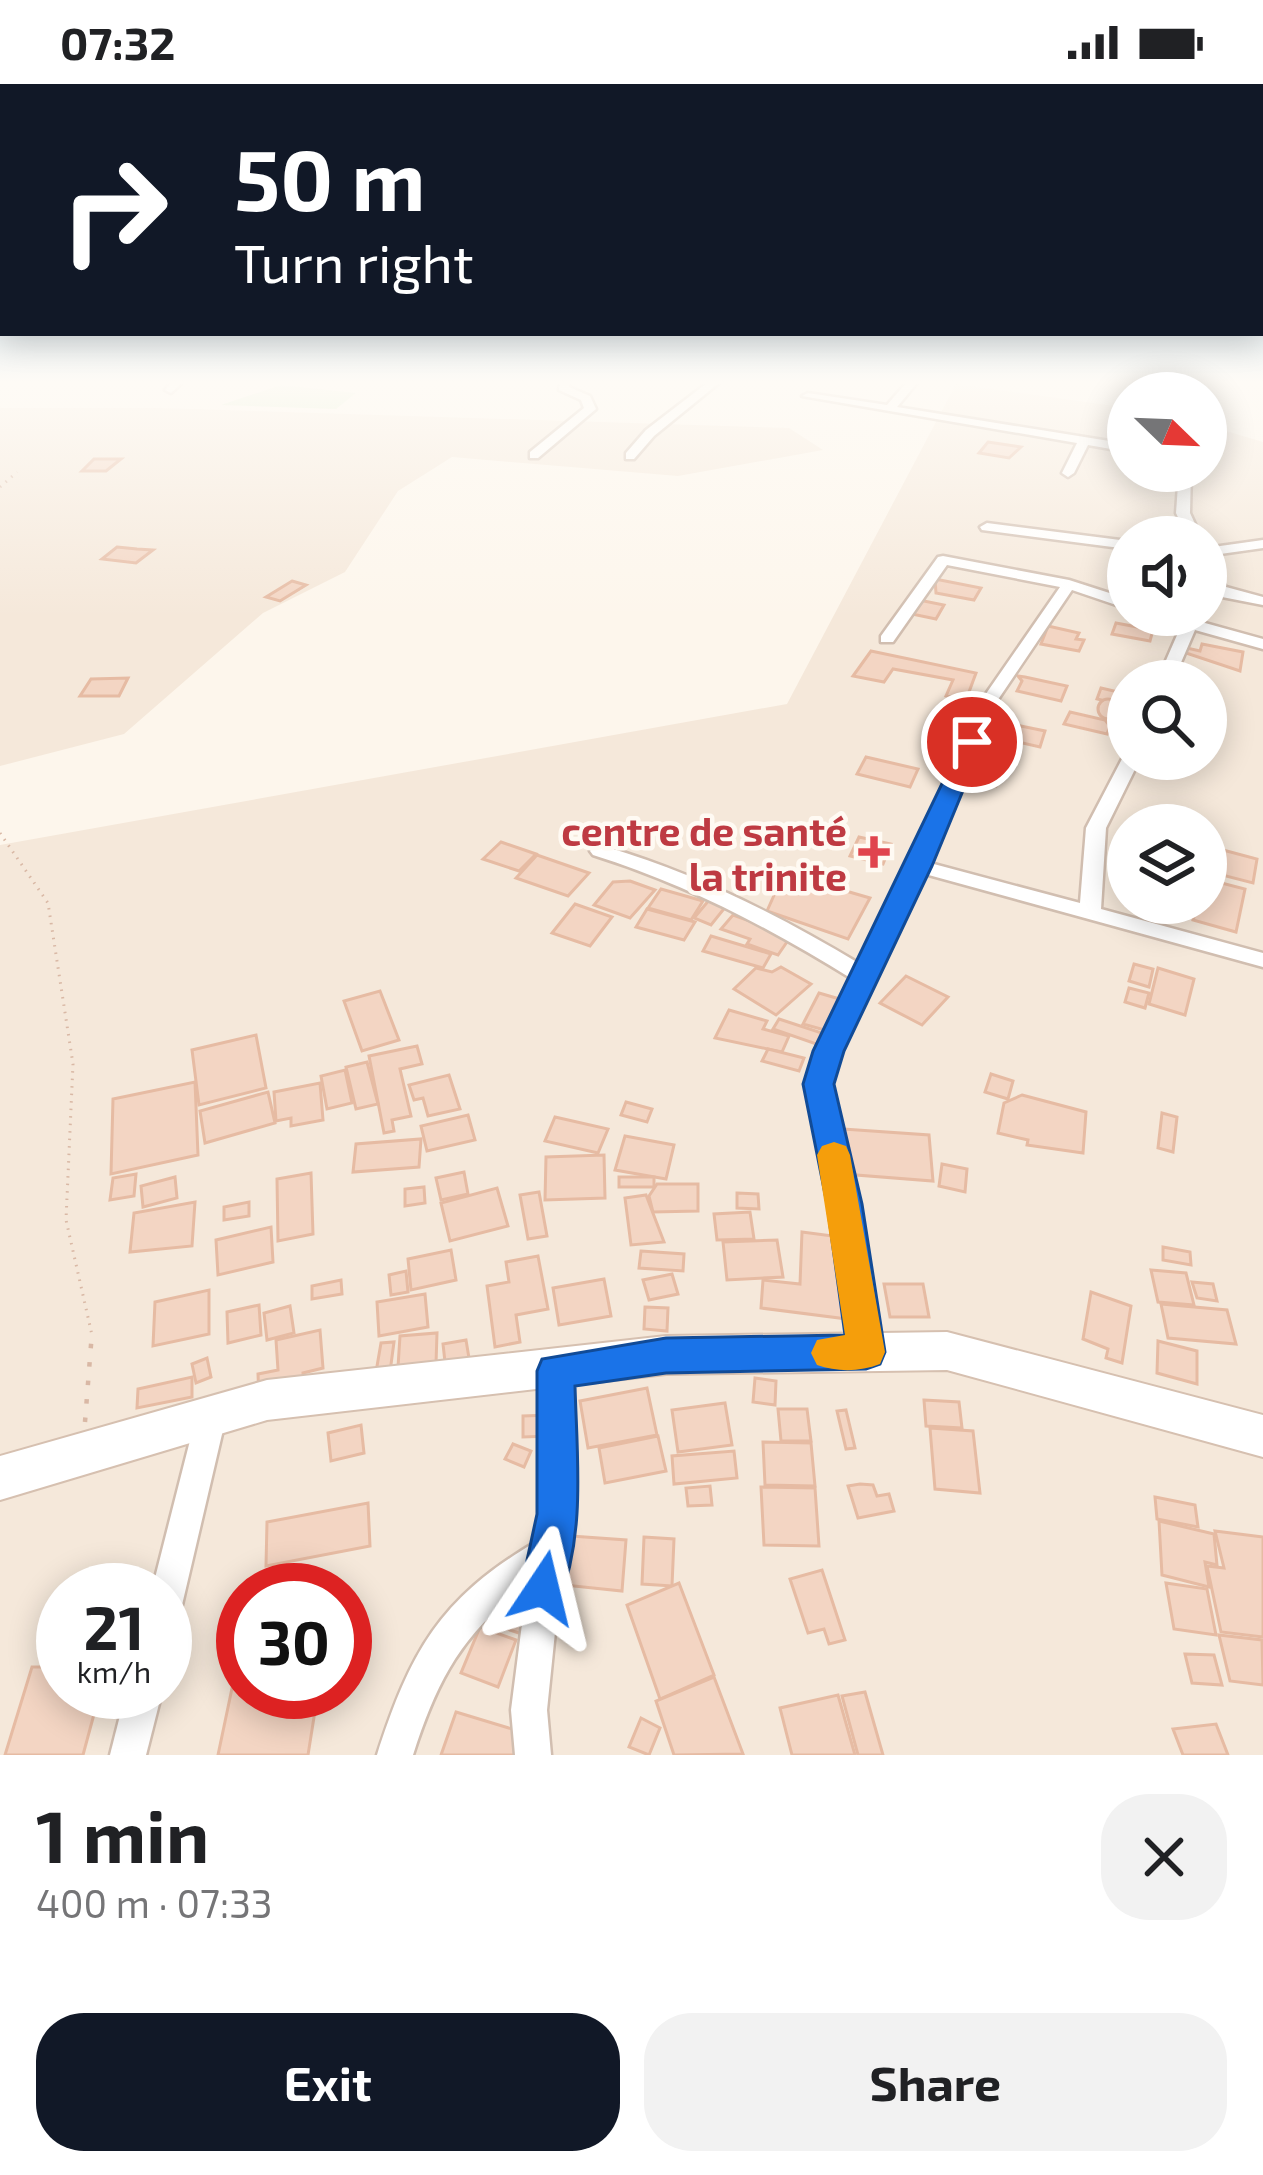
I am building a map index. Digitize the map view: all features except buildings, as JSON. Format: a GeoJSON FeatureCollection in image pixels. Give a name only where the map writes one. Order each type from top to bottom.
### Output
{"type":"FeatureCollection","features":[{"type":"Feature","properties":{"kind":"main road"},"geometry":{"type":"LineString","coordinates":[[0,1478],[267,1400],[666,1355],[946,1351],[1263,1436]]}},
{"type":"Feature","properties":{"kind":"street"},"geometry":{"type":"LineString","coordinates":[[1068,473],[1074,461]]}},
{"type":"Feature","properties":{"kind":"street"},"geometry":{"type":"LineString","coordinates":[[987,527],[1107,542]]}},
{"type":"Feature","properties":{"kind":"street"},"geometry":{"type":"LineString","coordinates":[[1227,549],[1263,544]]}},
{"type":"Feature","properties":{"kind":"street"},"geometry":{"type":"LineString","coordinates":[[887,639],[943,560],[1069,584],[1107,597]]}},
{"type":"Feature","properties":{"kind":"street"},"geometry":{"type":"LineString","coordinates":[[866,1352],[844,1204],[819,1084],[989,701],[1069,584]]}},
{"type":"Feature","properties":{"kind":"street"},"geometry":{"type":"LineString","coordinates":[[1227,593],[1263,601]]}},
{"type":"Feature","properties":{"kind":"street"},"geometry":{"type":"LineString","coordinates":[[1227,635],[1263,644]]}},
{"type":"Feature","properties":{"kind":"street"},"geometry":{"type":"LineString","coordinates":[[1090,913],[1096,828],[1120,780]]}},
{"type":"Feature","properties":{"kind":"street"},"geometry":{"type":"LineString","coordinates":[[600,851],[651,865],[760,912],[865,976]]}},
{"type":"Feature","properties":{"kind":"street"},"geometry":{"type":"LineString","coordinates":[[919,866],[1263,960]]}},
{"type":"Feature","properties":{"kind":"street"},"geometry":{"type":"LineString","coordinates":[[532,1755],[529,1710],[547,1553],[558,1514],[556,1371]]}},
{"type":"Feature","properties":{"kind":"street"},"geometry":{"type":"LineString","coordinates":[[175,1563],[211,1417]]}},
{"type":"Feature","properties":{"kind":"street"},"geometry":{"type":"LineString","coordinates":[[394,1755],[439,1642],[493,1583],[547,1553]]}},
{"type":"Feature","properties":{"kind":"street"},"geometry":{"type":"LineString","coordinates":[[128,1755],[137,1719]]}},
{"type":"Feature","properties":{"kind":"path"},"geometry":{"type":"LineString","coordinates":[[0,487],[17,472]]}},
{"type":"Feature","properties":{"kind":"path"},"geometry":{"type":"LineString","coordinates":[[0,833],[48,903],[68,1023],[73,1064],[66,1220],[94,1326],[83,1454]]}},
{"type":"Feature","properties":{"kind":"shaded area"},"geometry":{"type":"Polygon","coordinates":[[[0,461],[446,461],[398,491],[345,572],[263,613],[124,734],[0,766],[0,461]]]}},
{"type":"Feature","properties":{"kind":"shaded area"},"geometry":{"type":"Polygon","coordinates":[[[499,461],[762,461],[678,476],[499,461]]]}},
{"type":"Feature","properties":{"kind":"shaded area"},"geometry":{"type":"Polygon","coordinates":[[[915,461],[1107,461],[1107,492],[1227,492],[1227,461],[1263,461],[1263,1755],[0,1755],[0,845],[787,704],[915,461]]]}},
{"type":"Feature","properties":{"kind":"slow traffic"},"geometry":{"type":"LineString","coordinates":[[830,1353],[866,1352],[834,1155]]}},
{"type":"Feature","properties":{"kind":"place","name":"centre de santé la trinite"},"geometry":{"type":"Point","coordinates":[874,852]}},
{"type":"Feature","properties":{"kind":"route"},"geometry":{"type":"LineString","coordinates":[[543,1588],[558,1514],[556,1371],[666,1355],[866,1352],[844,1204],[819,1084],[828,1051],[919,866],[972,742]]}}]}
